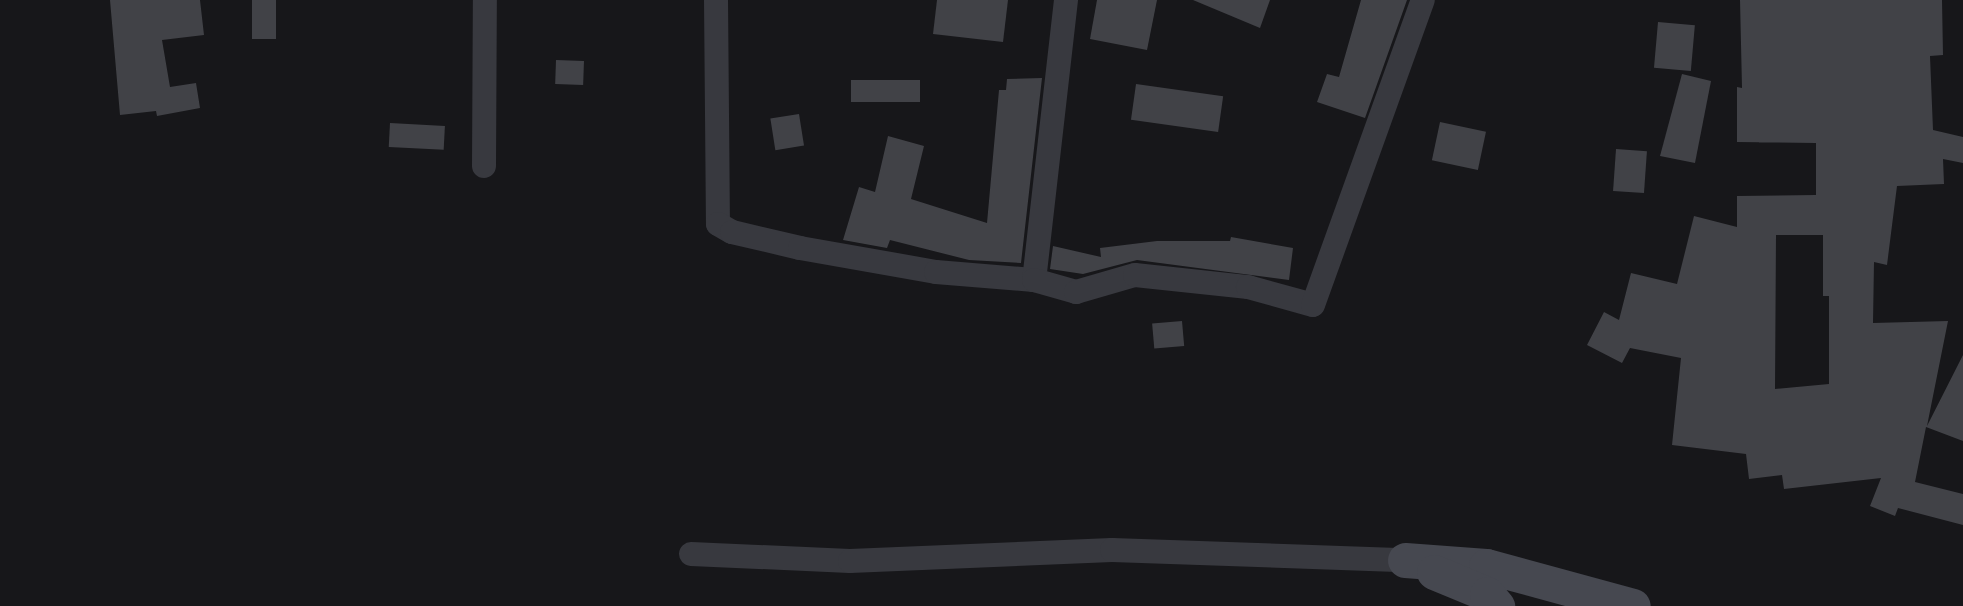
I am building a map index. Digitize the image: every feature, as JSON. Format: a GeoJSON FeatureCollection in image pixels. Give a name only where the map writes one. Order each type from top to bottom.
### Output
{"type":"FeatureCollection","features":[{"type":"Feature","properties":{"kind":"street"},"geometry":{"type":"LineString","coordinates":[[484,166],[485,0]]}},
{"type":"Feature","properties":{"kind":"street"},"geometry":{"type":"LineString","coordinates":[[716,0],[718,224],[732,232],[800,248],[936,272],[1034,280],[1076,292],[1135,275],[1248,288],[1313,305],[1423,0]]}},
{"type":"Feature","properties":{"kind":"street"},"geometry":{"type":"LineString","coordinates":[[1034,280],[1066,0]]}},
{"type":"Feature","properties":{"kind":"street"},"geometry":{"type":"LineString","coordinates":[[691,554],[849,561],[1112,550],[1405,560],[1486,566],[1633,606]]}},
{"type":"Feature","properties":{"kind":"street"},"geometry":{"type":"LineString","coordinates":[[1405,560],[1487,594],[1497,606]]}},
{"type":"Feature","properties":{"kind":"building"},"geometry":{"type":"Polygon","coordinates":[[[110,0],[200,0],[204,35],[162,40],[170,87],[196,83],[200,108],[157,116],[156,111],[120,115],[110,0]]]}},
{"type":"Feature","properties":{"kind":"building"},"geometry":{"type":"Polygon","coordinates":[[[252,0],[276,0],[276,39],[252,39],[252,0]]]}},
{"type":"Feature","properties":{"kind":"building"},"geometry":{"type":"Polygon","coordinates":[[[937,0],[1008,0],[1003,42],[933,34],[937,0]]]}},
{"type":"Feature","properties":{"kind":"building"},"geometry":{"type":"Polygon","coordinates":[[[1097,0],[1157,0],[1147,50],[1090,39],[1097,0]]]}},
{"type":"Feature","properties":{"kind":"building"},"geometry":{"type":"Polygon","coordinates":[[[1193,0],[1270,0],[1260,28],[1193,0]]]}},
{"type":"Feature","properties":{"kind":"building"},"geometry":{"type":"Polygon","coordinates":[[[1361,0],[1407,0],[1365,118],[1317,102],[1327,74],[1339,77],[1361,0]]]}},
{"type":"Feature","properties":{"kind":"building"},"geometry":{"type":"Polygon","coordinates":[[[1740,0],[1942,0],[1943,55],[1930,56],[1933,130],[1963,137],[1963,163],[1943,159],[1944,184],[1897,186],[1887,265],[1874,262],[1873,323],[1948,321],[1927,426],[1963,355],[1963,441],[1926,427],[1915,482],[1963,494],[1963,525],[1898,508],[1895,516],[1870,506],[1881,478],[1784,489],[1782,475],[1749,479],[1746,454],[1672,445],[1681,358],[1630,348],[1622,363],[1587,345],[1604,312],[1619,320],[1631,273],[1677,284],[1694,216],[1737,227],[1737,196],[1816,195],[1816,143],[1737,142],[1737,87],[1742,88],[1740,0]],[[1776,235],[1775,389],[1829,384],[1829,296],[1823,296],[1823,235],[1776,235]]]}},
{"type":"Feature","properties":{"kind":"building"},"geometry":{"type":"Polygon","coordinates":[[[1658,22],[1695,25],[1691,71],[1654,68],[1658,22]]]}},
{"type":"Feature","properties":{"kind":"building"},"geometry":{"type":"Polygon","coordinates":[[[556,60],[584,61],[583,85],[555,84],[556,60]]]}},
{"type":"Feature","properties":{"kind":"building"},"geometry":{"type":"Polygon","coordinates":[[[1682,74],[1711,81],[1695,163],[1660,156],[1682,74]]]}},
{"type":"Feature","properties":{"kind":"building"},"geometry":{"type":"Polygon","coordinates":[[[1042,78],[1021,263],[969,260],[890,240],[887,248],[843,240],[859,187],[875,192],[888,136],[924,146],[911,199],[987,223],[999,90],[1006,90],[1007,79],[1042,78]]]}},
{"type":"Feature","properties":{"kind":"building"},"geometry":{"type":"Polygon","coordinates":[[[851,80],[920,80],[920,102],[851,102],[851,80]]]}},
{"type":"Feature","properties":{"kind":"building"},"geometry":{"type":"Polygon","coordinates":[[[1136,84],[1223,96],[1218,132],[1131,120],[1136,84]]]}},
{"type":"Feature","properties":{"kind":"building"},"geometry":{"type":"Polygon","coordinates":[[[799,114],[804,146],[775,150],[770,119],[799,114]]]}},
{"type":"Feature","properties":{"kind":"building"},"geometry":{"type":"Polygon","coordinates":[[[1440,122],[1486,132],[1478,170],[1432,160],[1440,122]]]}},
{"type":"Feature","properties":{"kind":"building"},"geometry":{"type":"Polygon","coordinates":[[[390,123],[445,126],[444,150],[389,147],[390,123]]]}},
{"type":"Feature","properties":{"kind":"building"},"geometry":{"type":"Polygon","coordinates":[[[1616,149],[1647,151],[1644,193],[1613,191],[1616,149]]]}},
{"type":"Feature","properties":{"kind":"building"},"geometry":{"type":"Polygon","coordinates":[[[1231,237],[1293,248],[1289,280],[1137,260],[1083,274],[1050,269],[1053,246],[1101,257],[1100,248],[1157,241],[1230,241],[1231,237]]]}},
{"type":"Feature","properties":{"kind":"building"},"geometry":{"type":"Polygon","coordinates":[[[1182,321],[1184,346],[1154,349],[1152,324],[1182,321]]]}}]}
